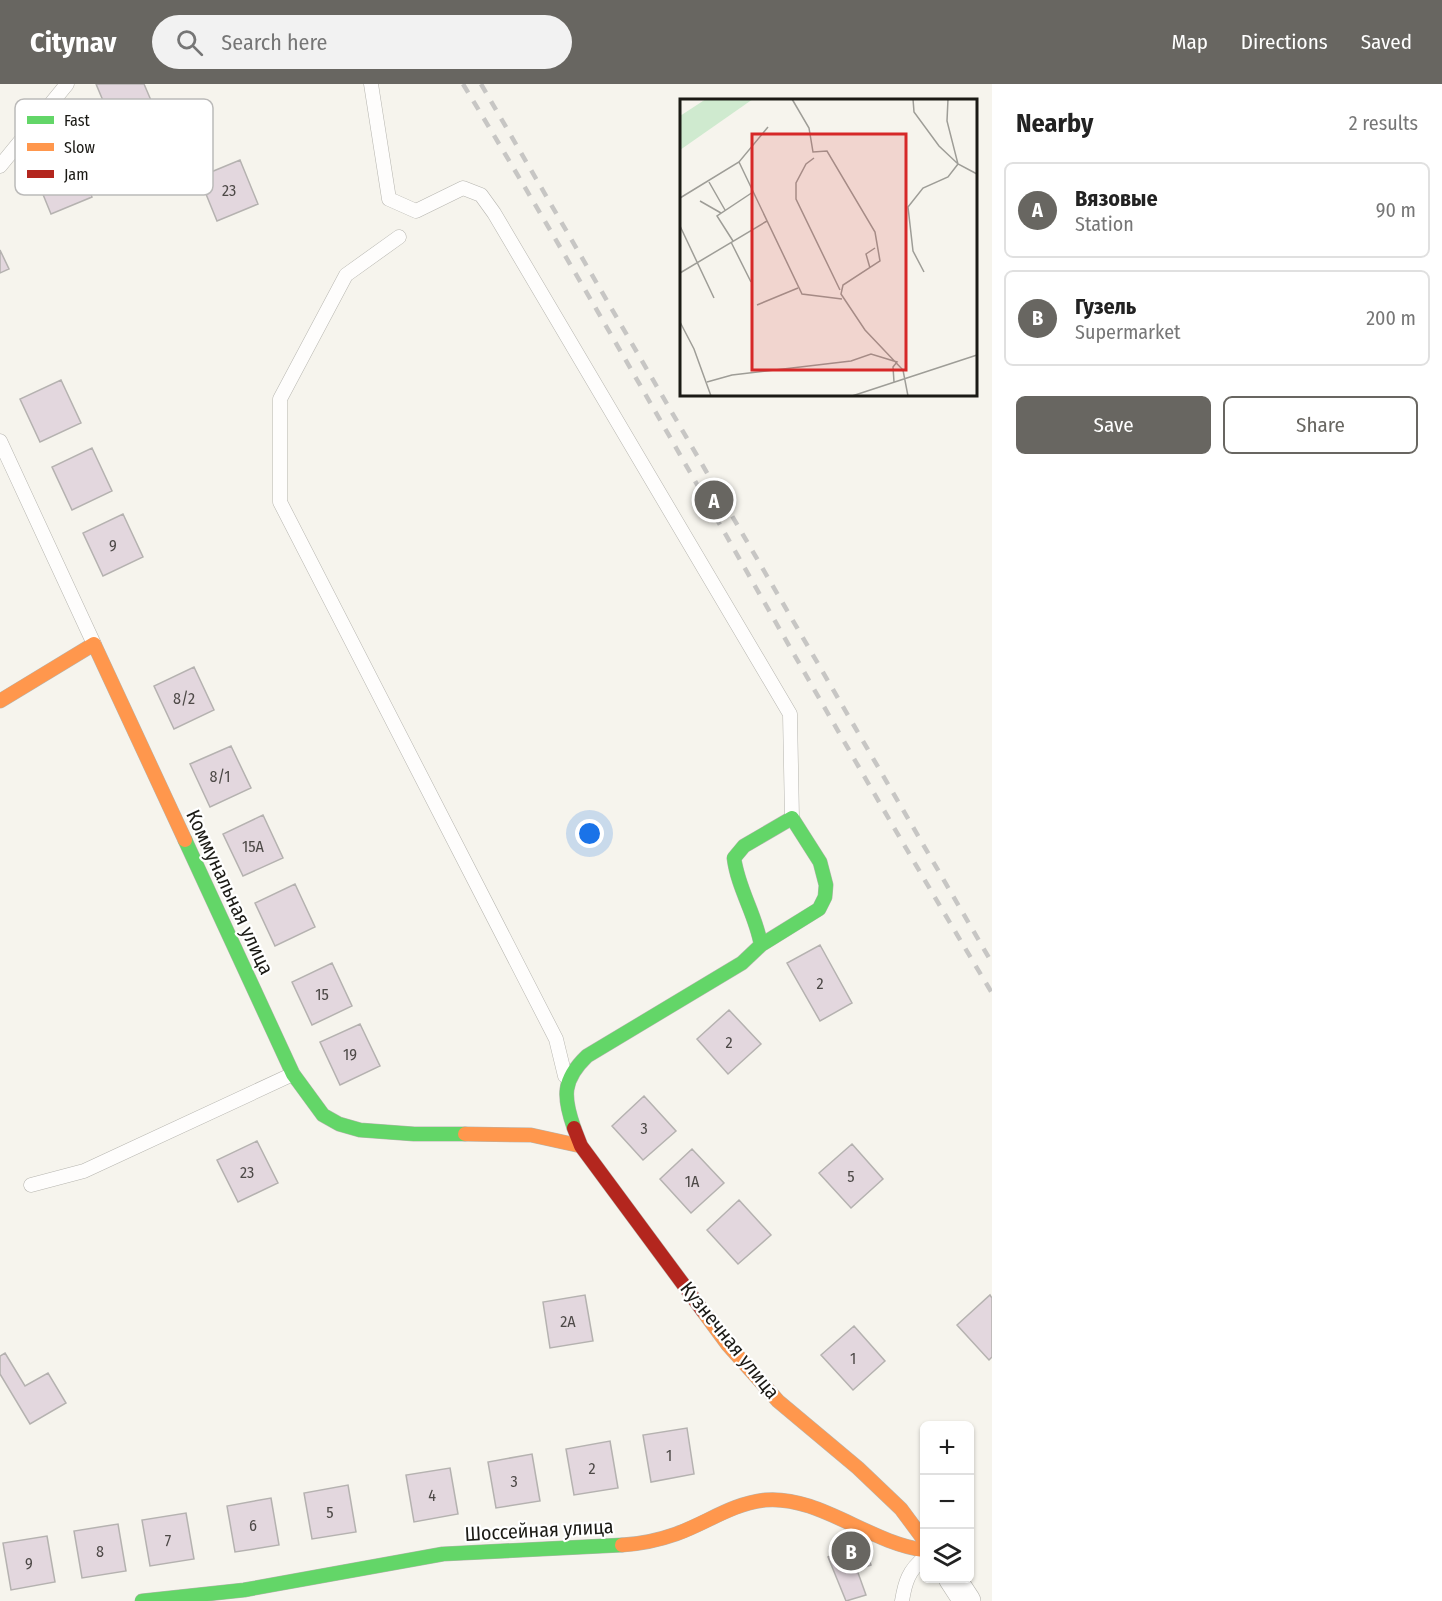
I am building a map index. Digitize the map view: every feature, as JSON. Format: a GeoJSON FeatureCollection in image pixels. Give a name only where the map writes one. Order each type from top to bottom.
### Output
{"type":"FeatureCollection","features":[{"type":"Feature","properties":{"kind":"street"},"geometry":{"type":"LineString","coordinates":[[0,700],[94,644]]}},
{"type":"Feature","properties":{"kind":"street","name":"Коммунальная улица"},"geometry":{"type":"LineString","coordinates":[[94,644],[293,1074],[323,1115],[341,1125],[387,1133],[512,1134],[554,1138],[581,1146]]}},
{"type":"Feature","properties":{"kind":"street"},"geometry":{"type":"LineString","coordinates":[[567,1087],[571,1073],[587,1056],[742,963],[761,945],[819,909],[826,899],[828,886],[825,871],[792,818],[744,846],[734,858],[735,873],[760,929],[761,945]]}},
{"type":"Feature","properties":{"kind":"street","name":"Кузнечная улица"},"geometry":{"type":"LineString","coordinates":[[567,1087],[569,1113],[581,1146],[735,1353],[778,1401],[858,1468],[901,1509],[920,1535]]}},
{"type":"Feature","properties":{"kind":"street","name":"Шоссейная улица"},"geometry":{"type":"LineString","coordinates":[[142,1601],[244,1590],[443,1554],[638,1544],[676,1534],[734,1506],[766,1500],[797,1502],[901,1547],[920,1549]]}},
{"type":"Feature","properties":{"kind":"street"},"geometry":{"type":"LineString","coordinates":[[955,1583],[968,1601]]}},
{"type":"Feature","properties":{"kind":"lane"},"geometry":{"type":"LineString","coordinates":[[55,99],[67,84]]}},
{"type":"Feature","properties":{"kind":"lane"},"geometry":{"type":"LineString","coordinates":[[371,84],[389,199],[416,211],[463,188],[481,195],[494,213],[790,714],[792,818]]}},
{"type":"Feature","properties":{"kind":"lane"},"geometry":{"type":"LineString","coordinates":[[0,166],[15,148]]}},
{"type":"Feature","properties":{"kind":"lane"},"geometry":{"type":"LineString","coordinates":[[399,237],[346,275],[280,399],[280,502],[556,1039],[567,1087]]}},
{"type":"Feature","properties":{"kind":"lane","name":"Коммунальная улица"},"geometry":{"type":"LineString","coordinates":[[0,441],[4,461],[94,644]]}},
{"type":"Feature","properties":{"kind":"lane"},"geometry":{"type":"LineString","coordinates":[[31,1185],[84,1171],[293,1074]]}},
{"type":"Feature","properties":{"kind":"lane"},"geometry":{"type":"LineString","coordinates":[[902,1601],[905,1584],[913,1567],[920,1561]]}},
{"type":"Feature","properties":{"kind":"building"},"geometry":{"type":"Polygon","coordinates":[[[96,84],[144,84],[150,99],[102,99],[96,84]]]}},
{"type":"Feature","properties":{"kind":"building"},"geometry":{"type":"Polygon","coordinates":[[[240,160],[258,204],[217,221],[206,195],[213,195],[213,171],[240,160]]]}},
{"type":"Feature","properties":{"kind":"building"},"geometry":{"type":"Polygon","coordinates":[[[43,195],[91,195],[92,197],[51,214],[43,195]]]}},
{"type":"Feature","properties":{"kind":"building"},"geometry":{"type":"Polygon","coordinates":[[[0,250],[9,269],[0,273],[0,250]]]}},
{"type":"Feature","properties":{"kind":"building"},"geometry":{"type":"Polygon","coordinates":[[[61,380],[81,423],[40,442],[20,399],[61,380]]]}},
{"type":"Feature","properties":{"kind":"building"},"geometry":{"type":"Polygon","coordinates":[[[92,448],[112,491],[72,510],[52,467],[92,448]]]}},
{"type":"Feature","properties":{"kind":"building"},"geometry":{"type":"Polygon","coordinates":[[[123,514],[143,557],[103,576],[83,533],[123,514]]]}},
{"type":"Feature","properties":{"kind":"building"},"geometry":{"type":"Polygon","coordinates":[[[194,667],[214,710],[174,729],[154,686],[194,667]]]}},
{"type":"Feature","properties":{"kind":"building"},"geometry":{"type":"Polygon","coordinates":[[[231,746],[251,788],[210,807],[190,764],[231,746]]]}},
{"type":"Feature","properties":{"kind":"building"},"geometry":{"type":"Polygon","coordinates":[[[263,815],[283,858],[243,876],[223,834],[263,815]]]}},
{"type":"Feature","properties":{"kind":"building"},"geometry":{"type":"Polygon","coordinates":[[[295,884],[315,927],[275,946],[255,903],[295,884]]]}},
{"type":"Feature","properties":{"kind":"building"},"geometry":{"type":"Polygon","coordinates":[[[820,945],[852,1003],[820,1021],[787,963],[820,945]]]}},
{"type":"Feature","properties":{"kind":"building"},"geometry":{"type":"Polygon","coordinates":[[[332,963],[352,1006],[312,1025],[292,982],[332,963]]]}},
{"type":"Feature","properties":{"kind":"building"},"geometry":{"type":"Polygon","coordinates":[[[729,1010],[761,1044],[728,1074],[697,1039],[729,1010]]]}},
{"type":"Feature","properties":{"kind":"building"},"geometry":{"type":"Polygon","coordinates":[[[360,1024],[380,1066],[340,1085],[320,1042],[360,1024]]]}},
{"type":"Feature","properties":{"kind":"building"},"geometry":{"type":"Polygon","coordinates":[[[644,1096],[676,1131],[643,1160],[612,1126],[644,1096]]]}},
{"type":"Feature","properties":{"kind":"building"},"geometry":{"type":"Polygon","coordinates":[[[257,1141],[278,1183],[238,1202],[217,1160],[257,1141]]]}},
{"type":"Feature","properties":{"kind":"building"},"geometry":{"type":"Polygon","coordinates":[[[852,1144],[883,1179],[851,1208],[819,1173],[852,1144]]]}},
{"type":"Feature","properties":{"kind":"building"},"geometry":{"type":"Polygon","coordinates":[[[692,1149],[724,1183],[691,1213],[660,1179],[692,1149]]]}},
{"type":"Feature","properties":{"kind":"building"},"geometry":{"type":"Polygon","coordinates":[[[739,1200],[771,1235],[738,1264],[707,1230],[739,1200]]]}},
{"type":"Feature","properties":{"kind":"building"},"geometry":{"type":"Polygon","coordinates":[[[585,1295],[593,1341],[550,1348],[543,1302],[585,1295]]]}},
{"type":"Feature","properties":{"kind":"building"},"geometry":{"type":"Polygon","coordinates":[[[990,1295],[992,1298],[992,1357],[989,1360],[957,1325],[990,1295]]]}},
{"type":"Feature","properties":{"kind":"building"},"geometry":{"type":"Polygon","coordinates":[[[854,1326],[885,1361],[853,1390],[821,1355],[854,1326]]]}},
{"type":"Feature","properties":{"kind":"building"},"geometry":{"type":"Polygon","coordinates":[[[5,1353],[25,1386],[48,1373],[66,1403],[30,1424],[0,1374],[0,1356],[5,1353]]]}},
{"type":"Feature","properties":{"kind":"building"},"geometry":{"type":"Polygon","coordinates":[[[687,1428],[694,1474],[651,1482],[643,1435],[687,1428]]]}},
{"type":"Feature","properties":{"kind":"building"},"geometry":{"type":"Polygon","coordinates":[[[610,1441],[618,1488],[574,1495],[566,1449],[610,1441]]]}},
{"type":"Feature","properties":{"kind":"building"},"geometry":{"type":"Polygon","coordinates":[[[532,1454],[540,1501],[496,1508],[488,1462],[532,1454]]]}},
{"type":"Feature","properties":{"kind":"building"},"geometry":{"type":"Polygon","coordinates":[[[450,1468],[458,1514],[414,1522],[406,1475],[450,1468]]]}},
{"type":"Feature","properties":{"kind":"building"},"geometry":{"type":"Polygon","coordinates":[[[348,1485],[356,1532],[312,1539],[304,1493],[348,1485]]]}},
{"type":"Feature","properties":{"kind":"building"},"geometry":{"type":"Polygon","coordinates":[[[271,1498],[279,1545],[235,1552],[227,1506],[271,1498]]]}},
{"type":"Feature","properties":{"kind":"building"},"geometry":{"type":"Polygon","coordinates":[[[186,1513],[194,1559],[150,1566],[142,1520],[186,1513]]]}},
{"type":"Feature","properties":{"kind":"building"},"geometry":{"type":"Polygon","coordinates":[[[118,1524],[126,1571],[82,1578],[74,1531],[118,1524]]]}},
{"type":"Feature","properties":{"kind":"building"},"geometry":{"type":"Polygon","coordinates":[[[47,1536],[55,1582],[11,1590],[3,1543],[47,1536]]]}},
{"type":"Feature","properties":{"kind":"building"},"geometry":{"type":"Polygon","coordinates":[[[863,1543],[871,1565],[857,1570],[866,1595],[846,1601],[828,1557],[863,1543]]]}},
{"type":"Feature","properties":{"kind":"railway"},"geometry":{"type":"LineString","coordinates":[[463,84],[597,310],[859,767],[992,993]]}},
{"type":"Feature","properties":{"kind":"railway"},"geometry":{"type":"LineString","coordinates":[[481,84],[992,963]]}},
{"type":"Feature","properties":{"kind":"traffic: fast"},"geometry":{"type":"LineString","coordinates":[[574,1128],[568,1107],[567,1089],[573,1073],[587,1056],[742,963],[761,945],[819,909],[825,897],[826,885],[820,862],[792,818],[744,846],[734,858],[761,945]]}},
{"type":"Feature","properties":{"kind":"traffic: fast"},"geometry":{"type":"LineString","coordinates":[[185,840],[293,1074],[323,1115],[339,1124],[360,1130],[414,1134],[465,1134]]}},
{"type":"Feature","properties":{"kind":"traffic: fast"},"geometry":{"type":"LineString","coordinates":[[142,1601],[244,1590],[443,1554],[622,1545]]}},
{"type":"Feature","properties":{"kind":"traffic: slow"},"geometry":{"type":"LineString","coordinates":[[0,701],[94,644],[185,840]]}},
{"type":"Feature","properties":{"kind":"traffic: slow"},"geometry":{"type":"LineString","coordinates":[[465,1134],[531,1135],[581,1146]]}},
{"type":"Feature","properties":{"kind":"traffic: slow"},"geometry":{"type":"LineString","coordinates":[[703,1311],[728,1345],[778,1401],[858,1468],[901,1509],[920,1535]]}},
{"type":"Feature","properties":{"kind":"traffic: slow"},"geometry":{"type":"LineString","coordinates":[[622,1545],[643,1543],[670,1536],[741,1505],[765,1500],[785,1500],[824,1512],[884,1539],[920,1549]]}},
{"type":"Feature","properties":{"kind":"traffic: jam"},"geometry":{"type":"LineString","coordinates":[[574,1128],[581,1146],[703,1311]]}},
{"type":"Feature","properties":{"kind":"place","name":"Вязовые"},"geometry":{"type":"Point","coordinates":[714,500]}},
{"type":"Feature","properties":{"kind":"place","name":"Гузель"},"geometry":{"type":"Point","coordinates":[851,1551]}}]}
